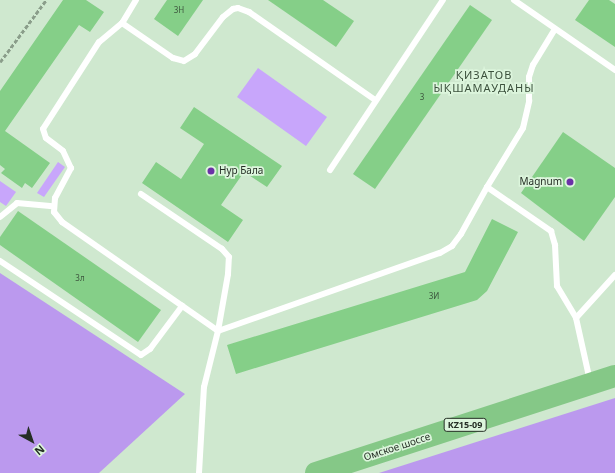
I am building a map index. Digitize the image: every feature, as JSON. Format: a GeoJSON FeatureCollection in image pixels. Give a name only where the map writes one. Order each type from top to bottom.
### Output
{"type":"FeatureCollection","features":[{"type":"Feature","properties":{"kind":"highway","name":"Омское шоссе"},"geometry":{"type":"LineString","coordinates":[[316,473],[615,376]]}},
{"type":"Feature","properties":{"kind":"lane"},"geometry":{"type":"LineString","coordinates":[[136,0],[122,23],[99,42],[43,129],[46,138],[65,155],[71,168],[53,206],[54,212],[62,222],[218,331]]}},
{"type":"Feature","properties":{"kind":"lane"},"geometry":{"type":"LineString","coordinates":[[330,170],[442,0]]}},
{"type":"Feature","properties":{"kind":"lane"},"geometry":{"type":"LineString","coordinates":[[514,0],[615,70]]}},
{"type":"Feature","properties":{"kind":"lane"},"geometry":{"type":"LineString","coordinates":[[522,6],[527,0]]}},
{"type":"Feature","properties":{"kind":"lane"},"geometry":{"type":"LineString","coordinates":[[122,23],[173,58],[184,61],[195,54],[228,12],[233,9],[244,9],[375,100]]}},
{"type":"Feature","properties":{"kind":"lane"},"geometry":{"type":"LineString","coordinates":[[218,331],[440,253],[452,246],[461,234],[487,187],[523,128],[529,101],[529,77],[533,65],[556,29]]}},
{"type":"Feature","properties":{"kind":"lane"},"geometry":{"type":"LineString","coordinates":[[487,187],[551,231],[555,245],[557,286],[576,318],[590,384]]}},
{"type":"Feature","properties":{"kind":"lane"},"geometry":{"type":"LineString","coordinates":[[141,194],[222,250],[229,257],[228,274],[218,331],[204,387],[199,473]]}},
{"type":"Feature","properties":{"kind":"lane"},"geometry":{"type":"LineString","coordinates":[[0,217],[17,203],[53,206]]}},
{"type":"Feature","properties":{"kind":"lane"},"geometry":{"type":"LineString","coordinates":[[0,261],[141,355],[150,349],[182,306]]}},
{"type":"Feature","properties":{"kind":"lane"},"geometry":{"type":"LineString","coordinates":[[576,318],[615,275]]}},
{"type":"Feature","properties":{"kind":"path"},"geometry":{"type":"LineString","coordinates":[[0,62],[46,0]]}},
{"type":"Feature","properties":{"kind":"shaded area"},"geometry":{"type":"Polygon","coordinates":[[[258,68],[327,117],[306,146],[237,97],[258,68]]]}},
{"type":"Feature","properties":{"kind":"shaded area"},"geometry":{"type":"Polygon","coordinates":[[[58,162],[65,167],[44,197],[37,193],[58,162]]]}},
{"type":"Feature","properties":{"kind":"shaded area"},"geometry":{"type":"Polygon","coordinates":[[[0,181],[16,192],[6,206],[0,202],[0,181]]]}},
{"type":"Feature","properties":{"kind":"shaded area"},"geometry":{"type":"Polygon","coordinates":[[[0,273],[185,394],[99,473],[0,473],[0,273]]]}},
{"type":"Feature","properties":{"kind":"shaded area"},"geometry":{"type":"Polygon","coordinates":[[[615,398],[615,473],[379,473],[615,398]]]}},
{"type":"Feature","properties":{"kind":"building"},"geometry":{"type":"Polygon","coordinates":[[[63,0],[86,0],[104,12],[90,32],[79,25],[5,131],[50,163],[32,188],[25,183],[22,188],[1,173],[5,169],[0,165],[0,91],[63,0]]]}},
{"type":"Feature","properties":{"kind":"building"},"geometry":{"type":"Polygon","coordinates":[[[167,0],[203,0],[178,36],[154,19],[167,0]]]}},
{"type":"Feature","properties":{"kind":"building"},"geometry":{"type":"Polygon","coordinates":[[[268,0],[323,0],[354,21],[336,47],[268,0]]]}},
{"type":"Feature","properties":{"kind":"building"},"geometry":{"type":"Polygon","coordinates":[[[589,0],[609,0],[615,4],[615,47],[575,20],[589,0]]]}},
{"type":"Feature","properties":{"kind":"building"},"geometry":{"type":"Polygon","coordinates":[[[470,5],[492,20],[375,189],[353,174],[470,5]]]}},
{"type":"Feature","properties":{"kind":"building","name":"Нур Бала"},"geometry":{"type":"Polygon","coordinates":[[[194,107],[282,166],[267,187],[244,172],[221,205],[243,220],[228,242],[142,183],[156,162],[181,179],[204,144],[180,128],[194,107]]]}},
{"type":"Feature","properties":{"kind":"building"},"geometry":{"type":"Polygon","coordinates":[[[563,132],[615,168],[615,197],[584,241],[521,193],[563,132]]]}},
{"type":"Feature","properties":{"kind":"building"},"geometry":{"type":"Polygon","coordinates":[[[18,211],[161,310],[138,342],[0,245],[0,237],[18,211]]]}},
{"type":"Feature","properties":{"kind":"building"},"geometry":{"type":"Polygon","coordinates":[[[492,219],[518,232],[487,291],[477,300],[236,374],[227,345],[465,272],[492,219]]]}},
{"type":"Feature","properties":{"kind":"place","name":"Нур Бала"},"geometry":{"type":"Point","coordinates":[211,171]}},
{"type":"Feature","properties":{"kind":"place","name":"Magnum"},"geometry":{"type":"Point","coordinates":[570,182]}},
{"type":"Feature","properties":{"kind":"district","name":"ҚИЗАТОВ ЫҚШАМАУДАНЫ"},"geometry":{"type":"Point","coordinates":[484,82]}}]}
